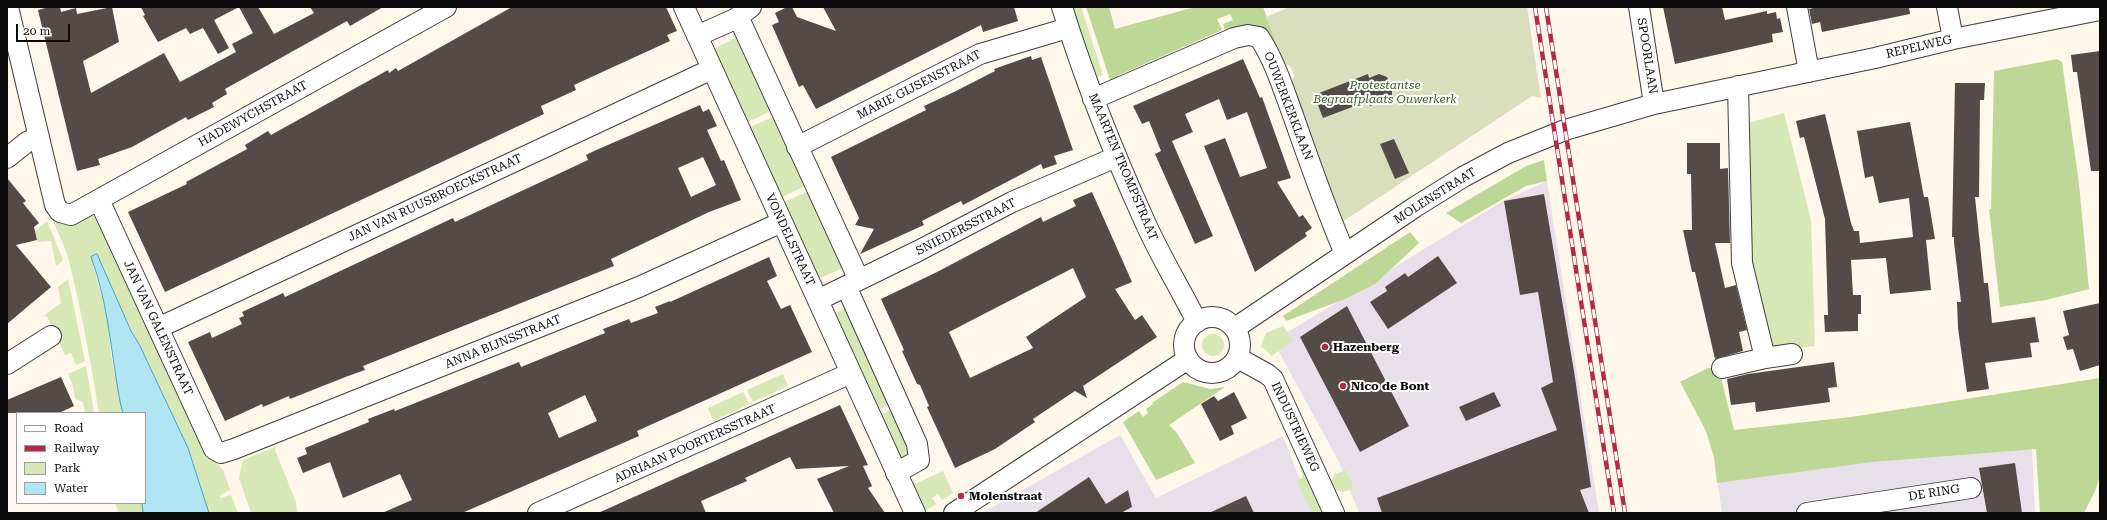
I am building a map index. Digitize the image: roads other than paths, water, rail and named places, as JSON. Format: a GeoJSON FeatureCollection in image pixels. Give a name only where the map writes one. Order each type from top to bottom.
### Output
{"type":"FeatureCollection","features":[{"type":"Feature","properties":{"kind":"street"},"geometry":{"type":"LineString","coordinates":[[7,158],[27,142],[40,138],[8,7]]}},
{"type":"Feature","properties":{"kind":"street","name":"HADEWYCHSTRAAT"},"geometry":{"type":"LineString","coordinates":[[40,138],[55,205],[60,212],[71,215],[446,7]]}},
{"type":"Feature","properties":{"kind":"street","name":"VONDELSTRAAT"},"geometry":{"type":"LineString","coordinates":[[684,7],[915,513]]}},
{"type":"Feature","properties":{"kind":"street","name":"MAARTEN TROMPSTRAAT"},"geometry":{"type":"LineString","coordinates":[[1062,7],[1093,100],[1116,157],[1160,253],[1197,322]]}},
{"type":"Feature","properties":{"kind":"street","name":"SPOORLAAN"},"geometry":{"type":"LineString","coordinates":[[1640,7],[1654,104]]}},
{"type":"Feature","properties":{"kind":"street"},"geometry":{"type":"LineString","coordinates":[[1798,7],[1809,72]]}},
{"type":"Feature","properties":{"kind":"street"},"geometry":{"type":"LineString","coordinates":[[1947,7],[1953,39]]}},
{"type":"Feature","properties":{"kind":"street","name":"REPELWEG"},"geometry":{"type":"LineString","coordinates":[[1654,104],[1809,72],[2059,13],[2100,10]]}},
{"type":"Feature","properties":{"kind":"street"},"geometry":{"type":"LineString","coordinates":[[697,36],[743,13]]}},
{"type":"Feature","properties":{"kind":"street"},"geometry":{"type":"LineString","coordinates":[[743,13],[742,25],[797,147],[917,444],[918,460],[896,473]]}},
{"type":"Feature","properties":{"kind":"street","name":"MARIE GIJSENSTRAAT"},"geometry":{"type":"LineString","coordinates":[[797,147],[963,62],[986,52],[1068,28]]}},
{"type":"Feature","properties":{"kind":"street","name":"OUWERKERKLAAN"},"geometry":{"type":"LineString","coordinates":[[1093,100],[1234,38],[1248,35],[1259,37],[1267,49],[1279,77],[1333,226],[1345,254]]}},
{"type":"Feature","properties":{"kind":"street","name":"JAN VAN RUUSBROECKSTRAAT"},"geometry":{"type":"LineString","coordinates":[[158,328],[712,69]]}},
{"type":"Feature","properties":{"kind":"street"},"geometry":{"type":"LineString","coordinates":[[1738,86],[1742,263],[1765,358]]}},
{"type":"Feature","properties":{"kind":"street","name":"MOLENSTRAAT"},"geometry":{"type":"LineString","coordinates":[[1235,328],[1434,194],[1508,153],[1572,127],[1654,104]]}},
{"type":"Feature","properties":{"kind":"street","name":"SNIEDERSSTRAAT"},"geometry":{"type":"LineString","coordinates":[[818,300],[918,251],[1012,202],[1116,157]]}},
{"type":"Feature","properties":{"kind":"street","name":"JAN VAN GALENSTRAAT"},"geometry":{"type":"LineString","coordinates":[[99,200],[214,449],[221,452]]}},
{"type":"Feature","properties":{"kind":"street","name":"ANNA BIJNSSTRAAT"},"geometry":{"type":"LineString","coordinates":[[221,452],[234,449],[639,287],[782,222]]}},
{"type":"Feature","properties":{"kind":"street"},"geometry":{"type":"LineString","coordinates":[[1212,317],[1226,320],[1235,328],[1241,345],[1238,358],[1230,367],[1212,373],[1195,367],[1188,359],[1184,344],[1186,336],[1197,322],[1212,317]]}},
{"type":"Feature","properties":{"kind":"street"},"geometry":{"type":"LineString","coordinates":[[7,364],[51,336]]}},
{"type":"Feature","properties":{"kind":"street"},"geometry":{"type":"LineString","coordinates":[[1722,368],[1765,358],[1792,354]]}},
{"type":"Feature","properties":{"kind":"street","name":"INDUSTRIEWEG"},"geometry":{"type":"LineString","coordinates":[[1238,358],[1267,374],[1273,379],[1334,513]]}},
{"type":"Feature","properties":{"kind":"street"},"geometry":{"type":"LineString","coordinates":[[954,513],[1188,359]]}},
{"type":"Feature","properties":{"kind":"street","name":"ADRIAAN POORTERSSTRAAT"},"geometry":{"type":"LineString","coordinates":[[538,513],[851,373]]}},
{"type":"Feature","properties":{"kind":"street","name":"DE RING"},"geometry":{"type":"LineString","coordinates":[[1806,513],[1898,506],[1971,488]]}},
{"type":"Feature","properties":{"kind":"water"},"geometry":{"type":"Polygon","coordinates":[[[97,254],[131,331],[139,344],[188,448],[209,513],[143,513],[142,504],[146,504],[146,412],[123,412],[106,312],[91,257],[97,254]]]}},
{"type":"Feature","properties":{"kind":"railway"},"geometry":{"type":"LineString","coordinates":[[1535,7],[1614,513]]}},
{"type":"Feature","properties":{"kind":"railway"},"geometry":{"type":"LineString","coordinates":[[1546,7],[1625,513]]}},
{"type":"Feature","properties":{"kind":"place","name":"Hazenberg"},"geometry":{"type":"Point","coordinates":[1325,347]}},
{"type":"Feature","properties":{"kind":"place","name":"Nico de Bont"},"geometry":{"type":"Point","coordinates":[1343,386]}},
{"type":"Feature","properties":{"kind":"place","name":"Molenstraat"},"geometry":{"type":"Point","coordinates":[961,496]}},
{"type":"Feature","properties":{"kind":"park label","name":"Protestantse Begraafplaats Ouwerkerk"},"geometry":{"type":"Point","coordinates":[1385,92]}}]}
